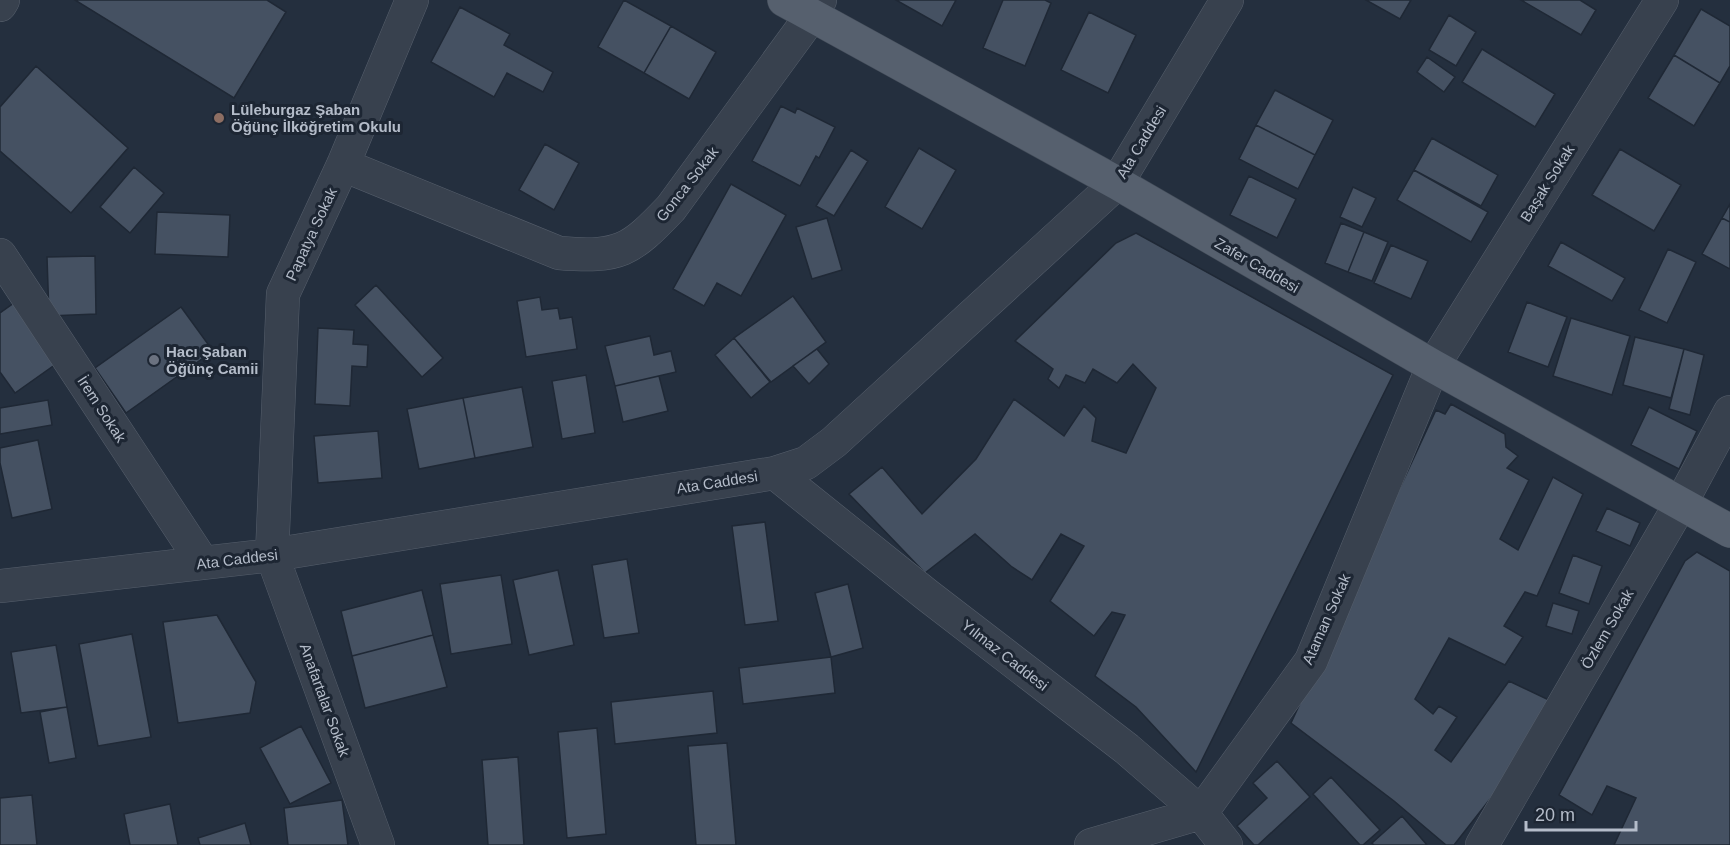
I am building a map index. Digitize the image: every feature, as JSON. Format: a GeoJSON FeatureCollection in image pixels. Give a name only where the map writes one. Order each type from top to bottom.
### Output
{"type":"FeatureCollection","features":[{"type":"Feature","properties":{"kind":"main road","name":"Zafer Caddesi"},"geometry":{"type":"LineString","coordinates":[[805,5],[1433,366],[1730,531]]}},
{"type":"Feature","properties":{"kind":"street"},"geometry":{"type":"LineString","coordinates":[[0,5],[3,0]]}},
{"type":"Feature","properties":{"kind":"street","name":"Papatya Sokak"},"geometry":{"type":"LineString","coordinates":[[272,555],[283,294],[343,165],[412,0]]}},
{"type":"Feature","properties":{"kind":"street","name":"Ata Caddesi"},"geometry":{"type":"LineString","coordinates":[[0,586],[272,555],[776,473],[806,463],[834,442],[1117,183],[1227,0]]}},
{"type":"Feature","properties":{"kind":"street","name":"Başak Sokak"},"geometry":{"type":"LineString","coordinates":[[1433,366],[1662,0]]}},
{"type":"Feature","properties":{"kind":"street","name":"Gonca Sokak"},"geometry":{"type":"LineString","coordinates":[[343,165],[560,253],[593,256],[624,250],[648,232],[671,208],[805,5]]}},
{"type":"Feature","properties":{"kind":"street","name":"İrem Sokak"},"geometry":{"type":"LineString","coordinates":[[0,255],[203,563]]}},
{"type":"Feature","properties":{"kind":"street","name":"Ataman Sokak"},"geometry":{"type":"LineString","coordinates":[[1201,813],[1311,661],[1433,366]]}},
{"type":"Feature","properties":{"kind":"street","name":"Özlem Sokak"},"geometry":{"type":"LineString","coordinates":[[1482,845],[1681,502],[1730,411]]}},
{"type":"Feature","properties":{"kind":"street","name":"Yılmaz Caddesi"},"geometry":{"type":"LineString","coordinates":[[776,473],[927,595],[1127,749],[1201,813],[1226,845]]}},
{"type":"Feature","properties":{"kind":"street","name":"Anafartalar Sokak"},"geometry":{"type":"LineString","coordinates":[[272,555],[378,845]]}},
{"type":"Feature","properties":{"kind":"street"},"geometry":{"type":"LineString","coordinates":[[1091,845],[1201,813]]}},
{"type":"Feature","properties":{"kind":"building"},"geometry":{"type":"Polygon","coordinates":[[[75,0],[267,0],[286,12],[234,98],[75,0]]]}},
{"type":"Feature","properties":{"kind":"building"},"geometry":{"type":"Polygon","coordinates":[[[624,0],[671,26],[644,73],[598,47],[624,0]]]}},
{"type":"Feature","properties":{"kind":"building"},"geometry":{"type":"Polygon","coordinates":[[[896,0],[956,0],[942,26],[896,0]]]}},
{"type":"Feature","properties":{"kind":"building"},"geometry":{"type":"Polygon","coordinates":[[[1003,0],[1045,0],[1051,3],[1025,66],[983,48],[1003,0]]]}},
{"type":"Feature","properties":{"kind":"building"},"geometry":{"type":"Polygon","coordinates":[[[1366,0],[1411,0],[1400,19],[1366,0]]]}},
{"type":"Feature","properties":{"kind":"building"},"geometry":{"type":"Polygon","coordinates":[[[1521,0],[1580,0],[1596,10],[1581,35],[1521,0]]]}},
{"type":"Feature","properties":{"kind":"building"},"geometry":{"type":"Polygon","coordinates":[[[460,7],[510,34],[504,45],[553,72],[543,92],[507,73],[494,97],[431,62],[460,7]]]}},
{"type":"Feature","properties":{"kind":"building"},"geometry":{"type":"Polygon","coordinates":[[[1701,9],[1730,26],[1730,66],[1720,83],[1674,55],[1701,9]]]}},
{"type":"Feature","properties":{"kind":"building"},"geometry":{"type":"Polygon","coordinates":[[[1089,12],[1136,35],[1108,93],[1061,70],[1089,12]]]}},
{"type":"Feature","properties":{"kind":"building"},"geometry":{"type":"Polygon","coordinates":[[[1449,15],[1476,32],[1456,66],[1429,50],[1449,15]]]}},
{"type":"Feature","properties":{"kind":"building"},"geometry":{"type":"Polygon","coordinates":[[[671,26],[716,52],[689,99],[644,73],[671,26]]]}},
{"type":"Feature","properties":{"kind":"building"},"geometry":{"type":"Polygon","coordinates":[[[1482,49],[1555,94],[1535,127],[1462,82],[1482,49]]]}},
{"type":"Feature","properties":{"kind":"building"},"geometry":{"type":"Polygon","coordinates":[[[1674,55],[1720,83],[1694,126],[1648,98],[1674,55]]]}},
{"type":"Feature","properties":{"kind":"building"},"geometry":{"type":"Polygon","coordinates":[[[1427,57],[1455,77],[1444,92],[1417,72],[1427,57]]]}},
{"type":"Feature","properties":{"kind":"building"},"geometry":{"type":"Polygon","coordinates":[[[36,66],[128,148],[71,213],[0,151],[0,107],[36,66]]]}},
{"type":"Feature","properties":{"kind":"building"},"geometry":{"type":"Polygon","coordinates":[[[1275,90],[1333,120],[1315,155],[1256,125],[1275,90]]]}},
{"type":"Feature","properties":{"kind":"building"},"geometry":{"type":"Polygon","coordinates":[[[781,106],[795,113],[797,108],[835,127],[819,158],[816,156],[800,186],[752,161],[781,106]]]}},
{"type":"Feature","properties":{"kind":"building"},"geometry":{"type":"Polygon","coordinates":[[[1256,125],[1315,155],[1298,189],[1239,159],[1256,125]]]}},
{"type":"Feature","properties":{"kind":"building"},"geometry":{"type":"Polygon","coordinates":[[[1432,138],[1498,175],[1481,206],[1414,170],[1432,138]]]}},
{"type":"Feature","properties":{"kind":"building"},"geometry":{"type":"Polygon","coordinates":[[[545,144],[579,163],[554,210],[519,190],[545,144]]]}},
{"type":"Feature","properties":{"kind":"building"},"geometry":{"type":"Polygon","coordinates":[[[919,148],[956,170],[922,229],[885,207],[919,148]]]}},
{"type":"Feature","properties":{"kind":"building"},"geometry":{"type":"Polygon","coordinates":[[[1620,149],[1681,185],[1654,231],[1592,195],[1620,149]]]}},
{"type":"Feature","properties":{"kind":"building"},"geometry":{"type":"Polygon","coordinates":[[[851,150],[868,161],[834,216],[816,206],[851,150]]]}},
{"type":"Feature","properties":{"kind":"building"},"geometry":{"type":"Polygon","coordinates":[[[134,167],[164,193],[130,233],[100,207],[134,167]]]}},
{"type":"Feature","properties":{"kind":"building"},"geometry":{"type":"Polygon","coordinates":[[[1414,170],[1488,212],[1471,242],[1397,200],[1414,170]]]}},
{"type":"Feature","properties":{"kind":"building"},"geometry":{"type":"Polygon","coordinates":[[[1249,176],[1296,199],[1277,238],[1230,215],[1249,176]]]}},
{"type":"Feature","properties":{"kind":"building"},"geometry":{"type":"Polygon","coordinates":[[[731,184],[786,215],[741,296],[717,283],[704,306],[673,289],[731,184]]]}},
{"type":"Feature","properties":{"kind":"building"},"geometry":{"type":"Polygon","coordinates":[[[1353,187],[1376,198],[1362,227],[1340,217],[1353,187]]]}},
{"type":"Feature","properties":{"kind":"building"},"geometry":{"type":"Polygon","coordinates":[[[1730,204],[1730,222],[1722,218],[1730,204]]]}},
{"type":"Feature","properties":{"kind":"building"},"geometry":{"type":"Polygon","coordinates":[[[157,212],[230,215],[228,257],[155,254],[157,212]]]}},
{"type":"Feature","properties":{"kind":"building"},"geometry":{"type":"Polygon","coordinates":[[[827,218],[842,270],[812,279],[796,227],[827,218]]]}},
{"type":"Feature","properties":{"kind":"building"},"geometry":{"type":"Polygon","coordinates":[[[1722,218],[1730,222],[1730,269],[1702,254],[1722,218]]]}},
{"type":"Feature","properties":{"kind":"building"},"geometry":{"type":"Polygon","coordinates":[[[1341,223],[1364,232],[1348,272],[1325,263],[1341,223]]]}},
{"type":"Feature","properties":{"kind":"building"},"geometry":{"type":"Polygon","coordinates":[[[1364,232],[1388,242],[1372,281],[1348,272],[1364,232]]]}},
{"type":"Feature","properties":{"kind":"building"},"geometry":{"type":"Polygon","coordinates":[[[1136,233],[1393,375],[1196,772],[1136,707],[1095,676],[1125,615],[1112,612],[1094,636],[1050,601],[1084,546],[1061,534],[1032,580],[1012,567],[975,534],[925,573],[849,494],[882,467],[922,514],[976,459],[1014,399],[1064,436],[1084,406],[1096,418],[1092,441],[1126,453],[1156,388],[1133,364],[1117,383],[1093,369],[1085,383],[1066,375],[1059,388],[1048,379],[1053,369],[1015,341],[1116,243],[1136,233]]]}},
{"type":"Feature","properties":{"kind":"building"},"geometry":{"type":"Polygon","coordinates":[[[1561,242],[1625,278],[1612,301],[1548,266],[1561,242]]]}},
{"type":"Feature","properties":{"kind":"building"},"geometry":{"type":"Polygon","coordinates":[[[1391,245],[1428,261],[1411,299],[1374,283],[1391,245]]]}},
{"type":"Feature","properties":{"kind":"building"},"geometry":{"type":"Polygon","coordinates":[[[1668,249],[1696,262],[1667,323],[1639,310],[1668,249]]]}},
{"type":"Feature","properties":{"kind":"building"},"geometry":{"type":"Polygon","coordinates":[[[95,256],[96,314],[49,316],[47,257],[95,256]]]}},
{"type":"Feature","properties":{"kind":"building"},"geometry":{"type":"Polygon","coordinates":[[[376,285],[443,358],[422,377],[355,305],[376,285]]]}},
{"type":"Feature","properties":{"kind":"building"},"geometry":{"type":"Polygon","coordinates":[[[793,296],[826,342],[771,382],[734,338],[793,296]]]}},
{"type":"Feature","properties":{"kind":"building"},"geometry":{"type":"Polygon","coordinates":[[[540,297],[542,310],[558,308],[560,319],[572,317],[577,349],[526,357],[517,301],[540,297]]]}},
{"type":"Feature","properties":{"kind":"building"},"geometry":{"type":"Polygon","coordinates":[[[21,298],[63,359],[15,393],[0,372],[0,313],[21,298]]]}},
{"type":"Feature","properties":{"kind":"building"},"geometry":{"type":"Polygon","coordinates":[[[1527,302],[1567,317],[1548,367],[1508,352],[1527,302]]]}},
{"type":"Feature","properties":{"kind":"building","name":"Hacı Şaban Öğünç Camii"},"geometry":{"type":"Polygon","coordinates":[[[181,307],[213,351],[126,413],[95,368],[181,307]]]}},
{"type":"Feature","properties":{"kind":"building"},"geometry":{"type":"Polygon","coordinates":[[[1571,318],[1630,336],[1612,395],[1553,376],[1571,318]]]}},
{"type":"Feature","properties":{"kind":"building"},"geometry":{"type":"Polygon","coordinates":[[[318,328],[354,330],[353,344],[368,345],[367,367],[352,366],[350,406],[315,404],[318,328]]]}},
{"type":"Feature","properties":{"kind":"building"},"geometry":{"type":"Polygon","coordinates":[[[650,336],[654,355],[671,351],[676,372],[615,386],[605,346],[650,336]]]}},
{"type":"Feature","properties":{"kind":"building"},"geometry":{"type":"Polygon","coordinates":[[[1635,337],[1684,349],[1671,398],[1623,385],[1635,337]]]}},
{"type":"Feature","properties":{"kind":"building"},"geometry":{"type":"Polygon","coordinates":[[[734,338],[770,382],[751,398],[715,355],[734,338]]]}},
{"type":"Feature","properties":{"kind":"building"},"geometry":{"type":"Polygon","coordinates":[[[817,349],[829,364],[809,384],[793,366],[817,349]]]}},
{"type":"Feature","properties":{"kind":"building"},"geometry":{"type":"Polygon","coordinates":[[[1684,349],[1704,355],[1690,415],[1669,409],[1684,349]]]}},
{"type":"Feature","properties":{"kind":"building"},"geometry":{"type":"Polygon","coordinates":[[[586,375],[595,433],[562,439],[552,381],[586,375]]]}},
{"type":"Feature","properties":{"kind":"building"},"geometry":{"type":"Polygon","coordinates":[[[659,376],[668,411],[623,422],[615,386],[659,376]]]}},
{"type":"Feature","properties":{"kind":"building"},"geometry":{"type":"Polygon","coordinates":[[[522,387],[533,447],[475,458],[463,398],[522,387]]]}},
{"type":"Feature","properties":{"kind":"building"},"geometry":{"type":"Polygon","coordinates":[[[463,398],[475,458],[419,469],[407,409],[463,398]]]}},
{"type":"Feature","properties":{"kind":"building"},"geometry":{"type":"Polygon","coordinates":[[[48,400],[52,425],[0,434],[0,408],[48,400]]]}},
{"type":"Feature","properties":{"kind":"building"},"geometry":{"type":"Polygon","coordinates":[[[1451,404],[1505,434],[1506,447],[1518,456],[1507,468],[1529,480],[1500,539],[1518,550],[1553,477],[1583,494],[1537,596],[1525,592],[1504,626],[1523,637],[1505,665],[1449,638],[1415,699],[1433,714],[1439,706],[1457,717],[1435,750],[1451,762],[1509,681],[1549,700],[1494,794],[1454,845],[1446,845],[1394,801],[1291,723],[1436,410],[1445,414],[1451,404]]]}},
{"type":"Feature","properties":{"kind":"building"},"geometry":{"type":"Polygon","coordinates":[[[1649,407],[1697,431],[1679,469],[1631,445],[1649,407]]]}},
{"type":"Feature","properties":{"kind":"building"},"geometry":{"type":"Polygon","coordinates":[[[378,431],[382,478],[318,483],[314,436],[378,431]]]}},
{"type":"Feature","properties":{"kind":"building"},"geometry":{"type":"Polygon","coordinates":[[[38,440],[52,509],[12,518],[0,463],[0,448],[38,440]]]}},
{"type":"Feature","properties":{"kind":"building"},"geometry":{"type":"Polygon","coordinates":[[[1607,508],[1640,523],[1630,546],[1596,531],[1607,508]]]}},
{"type":"Feature","properties":{"kind":"building"},"geometry":{"type":"Polygon","coordinates":[[[765,522],[778,621],[745,625],[732,526],[765,522]]]}},
{"type":"Feature","properties":{"kind":"building"},"geometry":{"type":"Polygon","coordinates":[[[1697,552],[1730,571],[1730,845],[1614,845],[1636,798],[1607,786],[1592,815],[1559,795],[1685,561],[1697,552]]]}},
{"type":"Feature","properties":{"kind":"building"},"geometry":{"type":"Polygon","coordinates":[[[1573,555],[1602,566],[1589,604],[1559,593],[1573,555]]]}},
{"type":"Feature","properties":{"kind":"building"},"geometry":{"type":"Polygon","coordinates":[[[627,559],[639,633],[604,638],[592,565],[627,559]]]}},
{"type":"Feature","properties":{"kind":"building"},"geometry":{"type":"Polygon","coordinates":[[[558,570],[574,645],[529,655],[513,580],[558,570]]]}},
{"type":"Feature","properties":{"kind":"building"},"geometry":{"type":"Polygon","coordinates":[[[501,575],[512,644],[451,654],[440,584],[501,575]]]}},
{"type":"Feature","properties":{"kind":"building"},"geometry":{"type":"Polygon","coordinates":[[[848,584],[863,648],[831,657],[815,593],[848,584]]]}},
{"type":"Feature","properties":{"kind":"building"},"geometry":{"type":"Polygon","coordinates":[[[422,590],[433,635],[352,656],[341,611],[422,590]]]}},
{"type":"Feature","properties":{"kind":"building"},"geometry":{"type":"Polygon","coordinates":[[[1553,603],[1579,611],[1572,634],[1546,626],[1553,603]]]}},
{"type":"Feature","properties":{"kind":"building"},"geometry":{"type":"Polygon","coordinates":[[[217,615],[256,682],[250,713],[178,723],[163,622],[217,615]]]}},
{"type":"Feature","properties":{"kind":"building"},"geometry":{"type":"Polygon","coordinates":[[[132,634],[151,737],[98,746],[79,644],[132,634]]]}},
{"type":"Feature","properties":{"kind":"building"},"geometry":{"type":"Polygon","coordinates":[[[433,635],[447,687],[365,708],[352,656],[433,635]]]}},
{"type":"Feature","properties":{"kind":"building"},"geometry":{"type":"Polygon","coordinates":[[[56,645],[67,707],[21,713],[11,652],[56,645]]]}},
{"type":"Feature","properties":{"kind":"building"},"geometry":{"type":"Polygon","coordinates":[[[831,657],[835,693],[743,704],[739,668],[831,657]]]}},
{"type":"Feature","properties":{"kind":"building"},"geometry":{"type":"Polygon","coordinates":[[[713,691],[717,733],[615,744],[611,702],[713,691]]]}},
{"type":"Feature","properties":{"kind":"building"},"geometry":{"type":"Polygon","coordinates":[[[67,707],[76,758],[49,763],[40,712],[67,707]]]}},
{"type":"Feature","properties":{"kind":"building"},"geometry":{"type":"Polygon","coordinates":[[[301,726],[331,783],[290,804],[260,748],[301,726]]]}},
{"type":"Feature","properties":{"kind":"building"},"geometry":{"type":"Polygon","coordinates":[[[597,728],[606,834],[567,838],[558,732],[597,728]]]}},
{"type":"Feature","properties":{"kind":"building"},"geometry":{"type":"Polygon","coordinates":[[[727,743],[736,845],[696,845],[688,746],[727,743]]]}},
{"type":"Feature","properties":{"kind":"building"},"geometry":{"type":"Polygon","coordinates":[[[518,757],[524,845],[488,845],[482,760],[518,757]]]}},
{"type":"Feature","properties":{"kind":"building"},"geometry":{"type":"Polygon","coordinates":[[[1277,761],[1310,797],[1258,845],[1254,845],[1237,826],[1267,798],[1253,783],[1277,761]]]}},
{"type":"Feature","properties":{"kind":"building"},"geometry":{"type":"Polygon","coordinates":[[[1331,777],[1380,830],[1363,845],[1360,845],[1313,794],[1331,777]]]}},
{"type":"Feature","properties":{"kind":"building"},"geometry":{"type":"Polygon","coordinates":[[[32,795],[37,845],[0,845],[0,798],[32,795]]]}},
{"type":"Feature","properties":{"kind":"building"},"geometry":{"type":"Polygon","coordinates":[[[342,800],[348,845],[288,845],[284,808],[342,800]]]}},
{"type":"Feature","properties":{"kind":"building"},"geometry":{"type":"Polygon","coordinates":[[[170,804],[178,845],[130,845],[124,814],[170,804]]]}},
{"type":"Feature","properties":{"kind":"building"},"geometry":{"type":"Polygon","coordinates":[[[1402,816],[1427,845],[1374,845],[1372,843],[1402,816]]]}},
{"type":"Feature","properties":{"kind":"building"},"geometry":{"type":"Polygon","coordinates":[[[245,823],[251,845],[200,845],[198,838],[245,823]]]}},
{"type":"Feature","properties":{"kind":"place","name":"Lüleburgaz Şaban Öğünç İlköğretim Okulu"},"geometry":{"type":"Point","coordinates":[219,118]}},
{"type":"Feature","properties":{"kind":"place","name":"Hacı Şaban Öğünç Camii"},"geometry":{"type":"Point","coordinates":[154,360]}}]}
